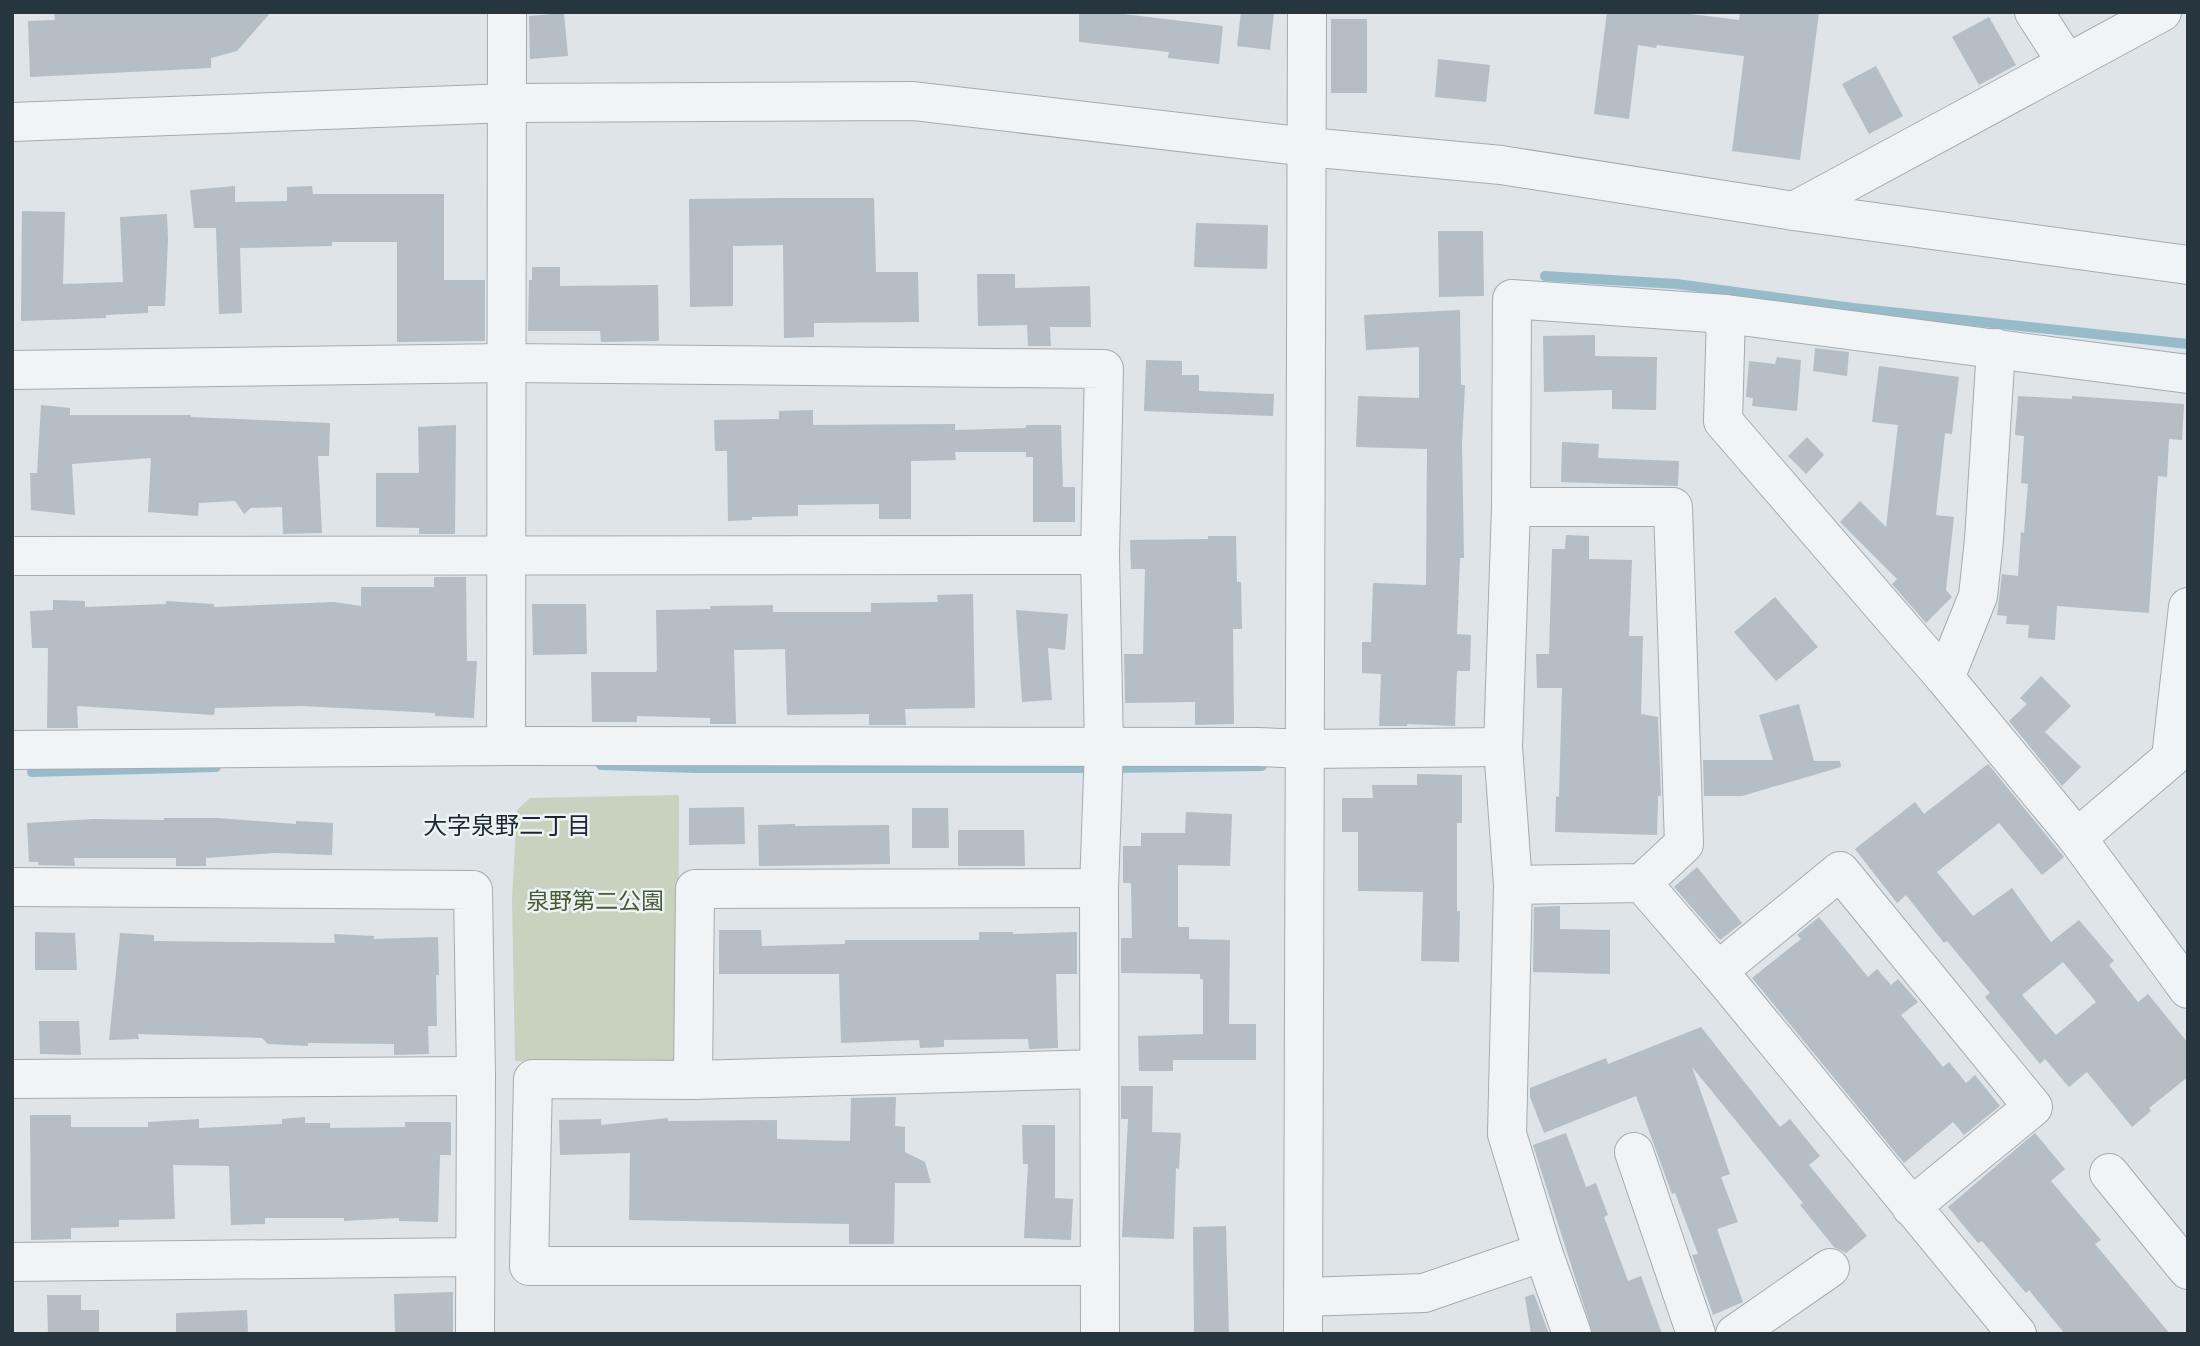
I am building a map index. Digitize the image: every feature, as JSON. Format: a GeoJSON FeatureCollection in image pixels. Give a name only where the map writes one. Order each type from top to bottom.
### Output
{"type":"FeatureCollection","features":[{"type":"Feature","properties":{"kind":"street"},"geometry":{"type":"LineString","coordinates":[[506,746],[509,103],[507,12]]}},
{"type":"Feature","properties":{"kind":"street"},"geometry":{"type":"LineString","coordinates":[[1307,12],[1303,1315],[1424,1293],[1543,1252]]}},
{"type":"Feature","properties":{"kind":"street"},"geometry":{"type":"LineString","coordinates":[[2034,12],[2067,63]]}},
{"type":"Feature","properties":{"kind":"street"},"geometry":{"type":"LineString","coordinates":[[1794,211],[2162,12]]}},
{"type":"Feature","properties":{"kind":"street"},"geometry":{"type":"LineString","coordinates":[[12,122],[509,103],[912,101],[1308,147],[1501,165],[1794,211],[2188,265]]}},
{"type":"Feature","properties":{"kind":"street"},"geometry":{"type":"LineString","coordinates":[[1572,1334],[1543,1252],[1507,1134],[1513,885],[1503,747],[1511,507],[1512,299],[1726,314],[2188,374]]}},
{"type":"Feature","properties":{"kind":"street"},"geometry":{"type":"LineString","coordinates":[[1726,314],[1723,421],[1945,678],[2077,838],[2188,989]]}},
{"type":"Feature","properties":{"kind":"street"},"geometry":{"type":"LineString","coordinates":[[1945,678],[1978,596],[1996,348]]}},
{"type":"Feature","properties":{"kind":"street"},"geometry":{"type":"LineString","coordinates":[[12,370],[507,363],[1104,369],[1100,555],[1104,747],[1099,888],[1100,1334]]}},
{"type":"Feature","properties":{"kind":"street"},"geometry":{"type":"LineString","coordinates":[[1511,507],[1673,508],[1684,844],[1642,883],[1513,885]]}},
{"type":"Feature","properties":{"kind":"street"},"geometry":{"type":"LineString","coordinates":[[12,556],[1100,555]]}},
{"type":"Feature","properties":{"kind":"street"},"geometry":{"type":"LineString","coordinates":[[2077,838],[2171,758],[2188,607]]}},
{"type":"Feature","properties":{"kind":"street"},"geometry":{"type":"LineString","coordinates":[[12,750],[506,746],[1305,749],[1503,747]]}},
{"type":"Feature","properties":{"kind":"street"},"geometry":{"type":"LineString","coordinates":[[1718,971],[1840,871],[1981,1043],[2033,1107],[1911,1207]]}},
{"type":"Feature","properties":{"kind":"street"},"geometry":{"type":"LineString","coordinates":[[1642,883],[1718,971],[2017,1334]]}},
{"type":"Feature","properties":{"kind":"street"},"geometry":{"type":"LineString","coordinates":[[12,887],[473,890],[476,1076],[475,1334]]}},
{"type":"Feature","properties":{"kind":"street"},"geometry":{"type":"LineString","coordinates":[[693,1080],[695,889],[1099,888]]}},
{"type":"Feature","properties":{"kind":"street"},"geometry":{"type":"LineString","coordinates":[[1099,1069],[693,1080],[533,1079],[529,1266],[1100,1266]]}},
{"type":"Feature","properties":{"kind":"street"},"geometry":{"type":"LineString","coordinates":[[12,1079],[476,1076]]}},
{"type":"Feature","properties":{"kind":"street"},"geometry":{"type":"LineString","coordinates":[[1634,1152],[1696,1334]]}},
{"type":"Feature","properties":{"kind":"street"},"geometry":{"type":"LineString","coordinates":[[2109,1173],[2188,1270]]}},
{"type":"Feature","properties":{"kind":"street"},"geometry":{"type":"LineString","coordinates":[[12,1262],[475,1257]]}},
{"type":"Feature","properties":{"kind":"street"},"geometry":{"type":"LineString","coordinates":[[1735,1334],[1830,1268]]}},
{"type":"Feature","properties":{"kind":"green space","name":"泉野第二公園"},"geometry":{"type":"Polygon","coordinates":[[[679,795],[678,1054],[670,1066],[515,1061],[512,899],[517,810],[530,798],[679,795]]]}},
{"type":"Feature","properties":{"kind":"building"},"geometry":{"type":"Polygon","coordinates":[[[54,12],[271,12],[237,51],[211,58],[211,68],[30,77],[28,21],[55,20],[54,12]]]}},
{"type":"Feature","properties":{"kind":"building"},"geometry":{"type":"Polygon","coordinates":[[[1079,12],[1107,12],[1223,26],[1219,64],[1168,58],[1169,52],[1079,42],[1079,12]]]}},
{"type":"Feature","properties":{"kind":"building"},"geometry":{"type":"Polygon","coordinates":[[[1241,12],[1274,12],[1270,50],[1237,46],[1241,12]]]}},
{"type":"Feature","properties":{"kind":"building"},"geometry":{"type":"Polygon","coordinates":[[[1607,12],[1675,12],[1739,20],[1740,12],[1819,12],[1800,160],[1732,151],[1744,56],[1638,45],[1629,119],[1594,114],[1607,12]]]}},
{"type":"Feature","properties":{"kind":"building"},"geometry":{"type":"Polygon","coordinates":[[[564,13],[568,56],[530,59],[529,16],[564,13]]]}},
{"type":"Feature","properties":{"kind":"building"},"geometry":{"type":"Polygon","coordinates":[[[1989,17],[2016,65],[1979,85],[1952,37],[1989,17]]]}},
{"type":"Feature","properties":{"kind":"building"},"geometry":{"type":"Polygon","coordinates":[[[1331,19],[1367,19],[1367,93],[1331,93],[1331,19]]]}},
{"type":"Feature","properties":{"kind":"building"},"geometry":{"type":"Polygon","coordinates":[[[1438,59],[1490,65],[1486,102],[1435,97],[1438,59]]]}},
{"type":"Feature","properties":{"kind":"building"},"geometry":{"type":"Polygon","coordinates":[[[1876,66],[1903,116],[1869,134],[1842,84],[1876,66]]]}},
{"type":"Feature","properties":{"kind":"building"},"geometry":{"type":"Polygon","coordinates":[[[235,186],[235,202],[287,201],[287,187],[312,186],[313,194],[444,194],[444,280],[485,280],[485,341],[397,342],[397,242],[332,242],[332,246],[240,248],[242,313],[219,314],[216,228],[194,228],[190,190],[235,186]]]}},
{"type":"Feature","properties":{"kind":"building"},"geometry":{"type":"Polygon","coordinates":[[[874,198],[876,272],[918,272],[919,322],[814,323],[814,337],[784,338],[783,245],[733,246],[733,306],[690,307],[689,199],[874,198]]]}},
{"type":"Feature","properties":{"kind":"building"},"geometry":{"type":"Polygon","coordinates":[[[22,211],[65,212],[63,284],[123,282],[120,217],[167,214],[165,306],[148,306],[148,313],[106,315],[106,318],[21,321],[22,211]]]}},
{"type":"Feature","properties":{"kind":"building"},"geometry":{"type":"Polygon","coordinates":[[[1196,223],[1268,225],[1267,269],[1194,267],[1196,223]]]}},
{"type":"Feature","properties":{"kind":"building"},"geometry":{"type":"Polygon","coordinates":[[[1438,231],[1483,231],[1484,296],[1439,297],[1438,231]]]}},
{"type":"Feature","properties":{"kind":"building"},"geometry":{"type":"Polygon","coordinates":[[[532,267],[560,267],[560,286],[658,285],[659,341],[601,342],[600,331],[528,331],[529,280],[532,280],[532,267]]]}},
{"type":"Feature","properties":{"kind":"building"},"geometry":{"type":"Polygon","coordinates":[[[977,274],[1015,274],[1015,288],[1090,286],[1091,327],[1050,327],[1051,346],[1028,346],[1027,325],[978,326],[977,274]]]}},
{"type":"Feature","properties":{"kind":"building"},"geometry":{"type":"Polygon","coordinates":[[[1460,310],[1461,385],[1465,385],[1462,444],[1464,558],[1460,558],[1457,634],[1471,635],[1470,671],[1457,671],[1455,726],[1379,726],[1381,674],[1362,673],[1362,642],[1371,642],[1373,583],[1426,585],[1427,449],[1356,447],[1358,396],[1419,398],[1419,347],[1366,350],[1364,315],[1460,310]]]}},
{"type":"Feature","properties":{"kind":"building"},"geometry":{"type":"Polygon","coordinates":[[[1595,335],[1595,356],[1657,357],[1656,410],[1612,409],[1612,390],[1544,392],[1543,336],[1595,335]]]}},
{"type":"Feature","properties":{"kind":"building"},"geometry":{"type":"Polygon","coordinates":[[[1815,348],[1849,352],[1847,376],[1813,371],[1815,348]]]}},
{"type":"Feature","properties":{"kind":"building"},"geometry":{"type":"Polygon","coordinates":[[[1777,357],[1801,360],[1797,411],[1752,406],[1753,398],[1746,397],[1749,361],[1775,364],[1777,357]]]}},
{"type":"Feature","properties":{"kind":"building"},"geometry":{"type":"Polygon","coordinates":[[[1146,360],[1182,361],[1182,375],[1199,375],[1199,391],[1274,394],[1273,416],[1144,411],[1146,360]]]}},
{"type":"Feature","properties":{"kind":"building"},"geometry":{"type":"Polygon","coordinates":[[[1879,366],[1959,377],[1952,434],[1945,433],[1936,515],[1954,517],[1946,590],[1952,597],[1926,623],[1892,584],[1897,579],[1840,522],[1860,501],[1886,527],[1898,425],[1872,422],[1879,366]]]}},
{"type":"Feature","properties":{"kind":"building"},"geometry":{"type":"Polygon","coordinates":[[[2018,396],[2072,399],[2072,396],[2184,404],[2182,440],[2169,439],[2167,477],[2158,476],[2149,613],[2057,606],[2055,640],[2028,638],[2029,625],[2006,624],[2007,616],[1997,615],[2002,574],[2018,576],[2021,532],[2024,533],[2028,484],[2021,483],[2024,436],[2015,435],[2018,396]]]}},
{"type":"Feature","properties":{"kind":"building"},"geometry":{"type":"Polygon","coordinates":[[[41,405],[70,408],[70,415],[191,415],[330,423],[329,456],[318,456],[322,533],[283,534],[282,507],[251,508],[244,514],[235,501],[199,503],[198,516],[148,512],[151,458],[72,464],[75,515],[31,510],[30,473],[37,473],[41,405]]]}},
{"type":"Feature","properties":{"kind":"building"},"geometry":{"type":"Polygon","coordinates":[[[813,410],[813,425],[955,424],[955,430],[1061,425],[1063,487],[1075,487],[1075,522],[1033,522],[1033,457],[1026,457],[1026,452],[955,452],[956,460],[911,461],[911,519],[879,519],[879,504],[798,505],[798,516],[752,517],[752,520],[728,521],[727,451],[715,451],[714,420],[779,419],[779,411],[813,410]]]}},
{"type":"Feature","properties":{"kind":"building"},"geometry":{"type":"Polygon","coordinates":[[[456,425],[455,534],[419,534],[419,528],[376,527],[376,473],[419,473],[418,427],[456,425]]]}},
{"type":"Feature","properties":{"kind":"building"},"geometry":{"type":"Polygon","coordinates":[[[1807,437],[1824,455],[1806,474],[1788,456],[1807,437]]]}},
{"type":"Feature","properties":{"kind":"building"},"geometry":{"type":"Polygon","coordinates":[[[1562,442],[1599,444],[1598,458],[1679,461],[1678,486],[1561,482],[1562,442]]]}},
{"type":"Feature","properties":{"kind":"building"},"geometry":{"type":"Polygon","coordinates":[[[1566,535],[1589,536],[1589,559],[1632,560],[1629,636],[1643,636],[1641,714],[1658,717],[1661,796],[1658,796],[1657,835],[1555,832],[1556,796],[1559,797],[1562,688],[1537,688],[1536,654],[1549,654],[1552,549],[1565,549],[1566,535]]]}},
{"type":"Feature","properties":{"kind":"building"},"geometry":{"type":"Polygon","coordinates":[[[1208,536],[1236,536],[1242,629],[1233,629],[1234,724],[1195,725],[1195,702],[1125,703],[1124,654],[1143,654],[1145,569],[1131,569],[1130,540],[1208,539],[1208,536]]]}},
{"type":"Feature","properties":{"kind":"building"},"geometry":{"type":"Polygon","coordinates":[[[434,577],[466,577],[467,661],[477,661],[474,718],[435,716],[435,713],[302,706],[215,708],[214,715],[77,706],[78,728],[47,728],[48,648],[32,648],[30,611],[53,610],[53,600],[85,601],[85,607],[166,604],[166,601],[214,604],[214,607],[334,602],[361,606],[361,587],[434,587],[434,577]]]}},
{"type":"Feature","properties":{"kind":"building"},"geometry":{"type":"Polygon","coordinates":[[[973,594],[975,708],[905,709],[906,725],[869,725],[869,714],[787,715],[785,649],[734,650],[736,724],[710,724],[710,718],[637,716],[637,722],[592,722],[591,672],[656,672],[656,610],[773,605],[773,612],[871,612],[871,603],[938,602],[937,595],[973,594]]]}},
{"type":"Feature","properties":{"kind":"building"},"geometry":{"type":"Polygon","coordinates":[[[1775,597],[1818,647],[1776,681],[1734,632],[1775,597]]]}},
{"type":"Feature","properties":{"kind":"building"},"geometry":{"type":"Polygon","coordinates":[[[532,604],[586,604],[587,654],[533,655],[532,604]]]}},
{"type":"Feature","properties":{"kind":"building"},"geometry":{"type":"Polygon","coordinates":[[[1016,610],[1068,614],[1065,650],[1048,648],[1052,700],[1022,702],[1016,610]]]}},
{"type":"Feature","properties":{"kind":"building"},"geometry":{"type":"Polygon","coordinates":[[[2041,676],[2071,706],[2045,732],[2081,767],[2062,786],[2009,721],[2027,704],[2020,698],[2041,676]]]}},
{"type":"Feature","properties":{"kind":"building"},"geometry":{"type":"Polygon","coordinates":[[[1799,704],[1814,761],[1840,761],[1841,767],[1742,796],[1704,796],[1703,760],[1773,760],[1759,715],[1799,704]]]}},
{"type":"Feature","properties":{"kind":"building"},"geometry":{"type":"Polygon","coordinates":[[[1988,764],[2064,857],[2042,875],[1999,823],[1937,872],[1973,916],[2012,888],[2051,942],[2079,920],[2114,961],[2109,965],[2138,1002],[2148,994],[2188,1043],[2188,1077],[2149,1108],[2151,1111],[2132,1127],[2087,1072],[2069,1087],[2045,1059],[2040,1064],[1985,997],[1990,993],[1947,941],[1944,943],[1906,895],[1897,903],[1855,849],[1915,802],[1924,814],[1988,764]],[[2063,962],[2022,995],[2056,1035],[2096,1002],[2063,962]]]}},
{"type":"Feature","properties":{"kind":"building"},"geometry":{"type":"Polygon","coordinates":[[[1417,774],[1462,775],[1462,823],[1457,823],[1459,962],[1421,961],[1423,892],[1358,891],[1358,832],[1342,832],[1342,798],[1373,798],[1372,785],[1417,785],[1417,774]]]}},
{"type":"Feature","properties":{"kind":"building"},"geometry":{"type":"Polygon","coordinates":[[[744,807],[745,844],[689,845],[689,808],[744,807]]]}},
{"type":"Feature","properties":{"kind":"building"},"geometry":{"type":"Polygon","coordinates":[[[912,808],[948,808],[949,848],[912,848],[912,808]]]}},
{"type":"Feature","properties":{"kind":"building"},"geometry":{"type":"Polygon","coordinates":[[[1186,812],[1232,814],[1230,866],[1178,865],[1178,927],[1189,927],[1189,939],[1230,940],[1229,1024],[1256,1024],[1256,1060],[1173,1060],[1173,1071],[1139,1071],[1138,1036],[1203,1034],[1203,979],[1200,979],[1200,974],[1121,973],[1121,938],[1132,938],[1131,883],[1123,883],[1123,846],[1141,846],[1141,833],[1185,833],[1186,812]]]}},
{"type":"Feature","properties":{"kind":"building"},"geometry":{"type":"Polygon","coordinates":[[[164,818],[333,823],[332,855],[274,853],[206,858],[206,866],[176,866],[176,858],[74,858],[75,866],[38,865],[38,862],[29,862],[27,823],[164,818]]]}},
{"type":"Feature","properties":{"kind":"building"},"geometry":{"type":"Polygon","coordinates":[[[758,825],[889,825],[890,864],[759,866],[758,825]]]}},
{"type":"Feature","properties":{"kind":"building"},"geometry":{"type":"Polygon","coordinates":[[[958,830],[1024,830],[1025,866],[958,866],[958,830]]]}},
{"type":"Feature","properties":{"kind":"building"},"geometry":{"type":"Polygon","coordinates":[[[1697,867],[1742,923],[1720,940],[1674,887],[1697,867]]]}},
{"type":"Feature","properties":{"kind":"building"},"geometry":{"type":"Polygon","coordinates":[[[1560,906],[1560,929],[1610,930],[1610,974],[1533,972],[1534,907],[1560,906]]]}},
{"type":"Feature","properties":{"kind":"building"},"geometry":{"type":"Polygon","coordinates":[[[1819,917],[1868,977],[1877,969],[1891,985],[1898,979],[1918,1002],[1901,1015],[1943,1067],[1949,1062],[1966,1083],[1975,1075],[2000,1106],[1964,1135],[1953,1122],[1904,1163],[1752,978],[1801,939],[1797,935],[1819,917]]]}},
{"type":"Feature","properties":{"kind":"building"},"geometry":{"type":"Polygon","coordinates":[[[719,930],[761,930],[762,946],[845,944],[845,940],[979,940],[979,932],[1077,932],[1077,974],[1056,974],[1058,1048],[1029,1049],[1028,1039],[944,1040],[944,1047],[920,1048],[919,1040],[841,1043],[839,974],[719,974],[719,930]]]}},
{"type":"Feature","properties":{"kind":"building"},"geometry":{"type":"Polygon","coordinates":[[[35,932],[75,933],[77,970],[35,970],[35,932]]]}},
{"type":"Feature","properties":{"kind":"building"},"geometry":{"type":"Polygon","coordinates":[[[120,933],[154,935],[154,941],[335,943],[334,934],[374,936],[374,939],[438,937],[437,1026],[428,1026],[429,1054],[394,1055],[394,1044],[308,1043],[308,1046],[268,1044],[262,1038],[138,1034],[139,1039],[109,1040],[120,933]]]}},
{"type":"Feature","properties":{"kind":"building"},"geometry":{"type":"Polygon","coordinates":[[[39,1021],[79,1021],[81,1055],[40,1054],[39,1021]]]}},
{"type":"Feature","properties":{"kind":"building"},"geometry":{"type":"Polygon","coordinates":[[[1701,1027],[1780,1127],[1790,1119],[1820,1156],[1809,1165],[1867,1236],[1846,1253],[1834,1247],[1800,1205],[1803,1203],[1692,1067],[1730,1174],[1721,1177],[1738,1222],[1717,1229],[1743,1302],[1713,1315],[1692,1255],[1698,1254],[1675,1193],[1672,1194],[1636,1096],[1544,1133],[1530,1097],[1530,1088],[1606,1058],[1608,1064],[1701,1027]]]}},
{"type":"Feature","properties":{"kind":"building"},"geometry":{"type":"Polygon","coordinates":[[[1121,1086],[1153,1086],[1152,1132],[1181,1133],[1179,1169],[1176,1168],[1174,1239],[1122,1237],[1128,1119],[1121,1119],[1121,1086]]]}},
{"type":"Feature","properties":{"kind":"building"},"geometry":{"type":"Polygon","coordinates":[[[896,1097],[895,1126],[905,1127],[905,1152],[925,1162],[931,1183],[895,1183],[894,1244],[849,1244],[849,1224],[629,1220],[630,1153],[560,1155],[559,1120],[601,1119],[601,1125],[668,1118],[668,1121],[777,1120],[777,1139],[850,1141],[851,1098],[896,1097]]]}},
{"type":"Feature","properties":{"kind":"building"},"geometry":{"type":"Polygon","coordinates":[[[30,1115],[71,1115],[71,1127],[148,1127],[148,1122],[199,1119],[199,1128],[282,1124],[282,1119],[305,1117],[305,1123],[330,1123],[330,1128],[405,1127],[405,1122],[451,1122],[451,1155],[440,1155],[438,1222],[399,1221],[399,1218],[344,1221],[344,1218],[265,1218],[265,1224],[231,1225],[229,1166],[173,1165],[175,1219],[119,1220],[119,1227],[71,1228],[71,1239],[31,1240],[30,1115]]]}},
{"type":"Feature","properties":{"kind":"building"},"geometry":{"type":"Polygon","coordinates":[[[1022,1125],[1055,1125],[1055,1198],[1073,1199],[1071,1240],[1024,1238],[1028,1164],[1023,1164],[1022,1125]]]}},
{"type":"Feature","properties":{"kind":"building"},"geometry":{"type":"Polygon","coordinates":[[[1566,1133],[1586,1187],[1596,1183],[1608,1215],[1604,1217],[1628,1281],[1641,1276],[1662,1334],[1593,1334],[1533,1145],[1566,1133]]]}},
{"type":"Feature","properties":{"kind":"building"},"geometry":{"type":"Polygon","coordinates":[[[2035,1133],[2065,1169],[2051,1181],[2101,1240],[2095,1244],[2170,1334],[2065,1334],[2029,1290],[2026,1293],[1982,1241],[1978,1243],[1948,1207],[2035,1133]]]}},
{"type":"Feature","properties":{"kind":"building"},"geometry":{"type":"Polygon","coordinates":[[[1226,1226],[1229,1334],[1194,1334],[1193,1227],[1226,1226]]]}},
{"type":"Feature","properties":{"kind":"building"},"geometry":{"type":"Polygon","coordinates":[[[453,1292],[453,1334],[395,1334],[394,1294],[453,1292]]]}},
{"type":"Feature","properties":{"kind":"building"},"geometry":{"type":"Polygon","coordinates":[[[1534,1294],[1549,1334],[1531,1334],[1525,1297],[1534,1294]]]}},
{"type":"Feature","properties":{"kind":"building"},"geometry":{"type":"Polygon","coordinates":[[[47,1295],[81,1295],[81,1310],[99,1310],[99,1334],[48,1334],[47,1295]]]}},
{"type":"Feature","properties":{"kind":"building"},"geometry":{"type":"Polygon","coordinates":[[[247,1310],[248,1334],[176,1334],[176,1313],[247,1310]]]}},
{"type":"Feature","properties":{"kind":"waterway"},"geometry":{"type":"LineString","coordinates":[[1545,276],[1677,284],[1853,308],[2188,344]]}},
{"type":"Feature","properties":{"kind":"waterway"},"geometry":{"type":"LineString","coordinates":[[601,765],[697,768],[1097,768]]}},
{"type":"Feature","properties":{"kind":"waterway"},"geometry":{"type":"LineString","coordinates":[[1112,768],[1262,766]]}},
{"type":"Feature","properties":{"kind":"waterway"},"geometry":{"type":"LineString","coordinates":[[32,772],[216,767]]}},
{"type":"Feature","properties":{"kind":"district","name":"大字泉野二丁目"},"geometry":{"type":"Point","coordinates":[507,825]}}]}
